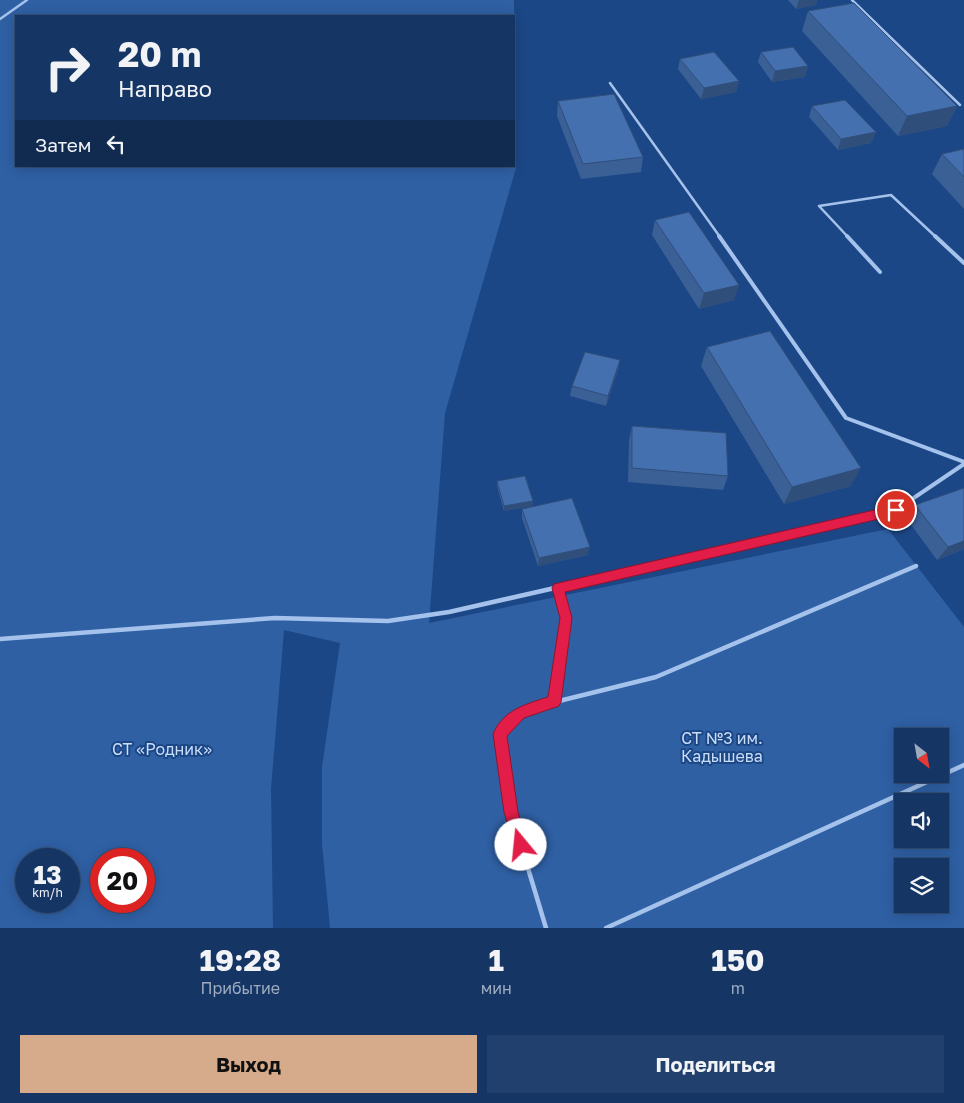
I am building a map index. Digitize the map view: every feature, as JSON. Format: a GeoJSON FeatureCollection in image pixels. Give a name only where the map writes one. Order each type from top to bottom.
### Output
{"type":"FeatureCollection","features":[{"type":"Feature","properties":{"kind":"lane"},"geometry":{"type":"LineString","coordinates":[[0,19],[27,0]]}},
{"type":"Feature","properties":{"kind":"lane"},"geometry":{"type":"LineString","coordinates":[[852,0],[960,105]]}},
{"type":"Feature","properties":{"kind":"lane"},"geometry":{"type":"LineString","coordinates":[[610,83],[727,246],[846,418],[964,463]]}},
{"type":"Feature","properties":{"kind":"lane"},"geometry":{"type":"LineString","coordinates":[[880,272],[819,206],[891,195],[964,262]]}},
{"type":"Feature","properties":{"kind":"lane"},"geometry":{"type":"LineString","coordinates":[[0,638],[275,618],[388,620],[449,612],[896,510],[964,463]]}},
{"type":"Feature","properties":{"kind":"lane"},"geometry":{"type":"LineString","coordinates":[[546,928],[511,812],[500,734],[520,712],[656,677],[916,566]]}},
{"type":"Feature","properties":{"kind":"lane"},"geometry":{"type":"LineString","coordinates":[[554,702],[566,618],[558,588]]}},
{"type":"Feature","properties":{"kind":"lane"},"geometry":{"type":"LineString","coordinates":[[606,928],[964,765]]}},
{"type":"Feature","properties":{"kind":"green space"},"geometry":{"type":"Polygon","coordinates":[[[0,0],[514,0],[514,15],[15,15],[15,167],[515,167],[515,84],[516,168],[445,413],[429,623],[888,529],[964,627],[964,928],[330,928],[322,844],[322,767],[340,643],[284,630],[271,789],[273,928],[0,928],[0,0]]]}},
{"type":"Feature","properties":{"kind":"building"},"geometry":{"type":"Polygon","coordinates":[[[854,3],[957,106],[907,116],[808,11],[854,3]]]}},
{"type":"Feature","properties":{"kind":"building"},"geometry":{"type":"Polygon","coordinates":[[[793,47],[808,66],[775,71],[761,52],[793,47]]]}},
{"type":"Feature","properties":{"kind":"building"},"geometry":{"type":"Polygon","coordinates":[[[714,52],[739,81],[704,88],[680,59],[714,52]]]}},
{"type":"Feature","properties":{"kind":"building"},"geometry":{"type":"Polygon","coordinates":[[[614,94],[643,157],[583,164],[558,101],[614,94]]]}},
{"type":"Feature","properties":{"kind":"building"},"geometry":{"type":"Polygon","coordinates":[[[845,100],[876,132],[841,139],[812,106],[845,100]]]}},
{"type":"Feature","properties":{"kind":"building"},"geometry":{"type":"Polygon","coordinates":[[[964,149],[964,177],[942,154],[964,149]]]}},
{"type":"Feature","properties":{"kind":"building"},"geometry":{"type":"Polygon","coordinates":[[[689,212],[739,285],[704,293],[655,220],[689,212]]]}},
{"type":"Feature","properties":{"kind":"building"},"geometry":{"type":"Polygon","coordinates":[[[770,331],[861,468],[792,487],[707,347],[770,331]]]}},
{"type":"Feature","properties":{"kind":"building"},"geometry":{"type":"Polygon","coordinates":[[[585,352],[620,360],[608,396],[572,386],[585,352]]]}},
{"type":"Feature","properties":{"kind":"building"},"geometry":{"type":"Polygon","coordinates":[[[632,426],[726,433],[728,476],[632,468],[632,426]]]}},
{"type":"Feature","properties":{"kind":"building"},"geometry":{"type":"Polygon","coordinates":[[[525,476],[533,501],[504,506],[497,481],[525,476]]]}},
{"type":"Feature","properties":{"kind":"building"},"geometry":{"type":"Polygon","coordinates":[[[964,488],[964,541],[948,547],[915,505],[964,488]]]}},
{"type":"Feature","properties":{"kind":"building"},"geometry":{"type":"Polygon","coordinates":[[[572,498],[590,547],[539,558],[522,509],[572,498]]]}},
{"type":"Feature","properties":{"kind":"route"},"geometry":{"type":"LineString","coordinates":[[521,845],[511,812],[500,734],[520,712],[554,702],[566,618],[558,588],[896,510]]}},
{"type":"Feature","properties":{"kind":"park label","name":"СТ №3 им. Кадышева"},"geometry":{"type":"Point","coordinates":[722,747]}},
{"type":"Feature","properties":{"kind":"park label","name":"СТ «Родник»"},"geometry":{"type":"Point","coordinates":[162,749]}}]}
